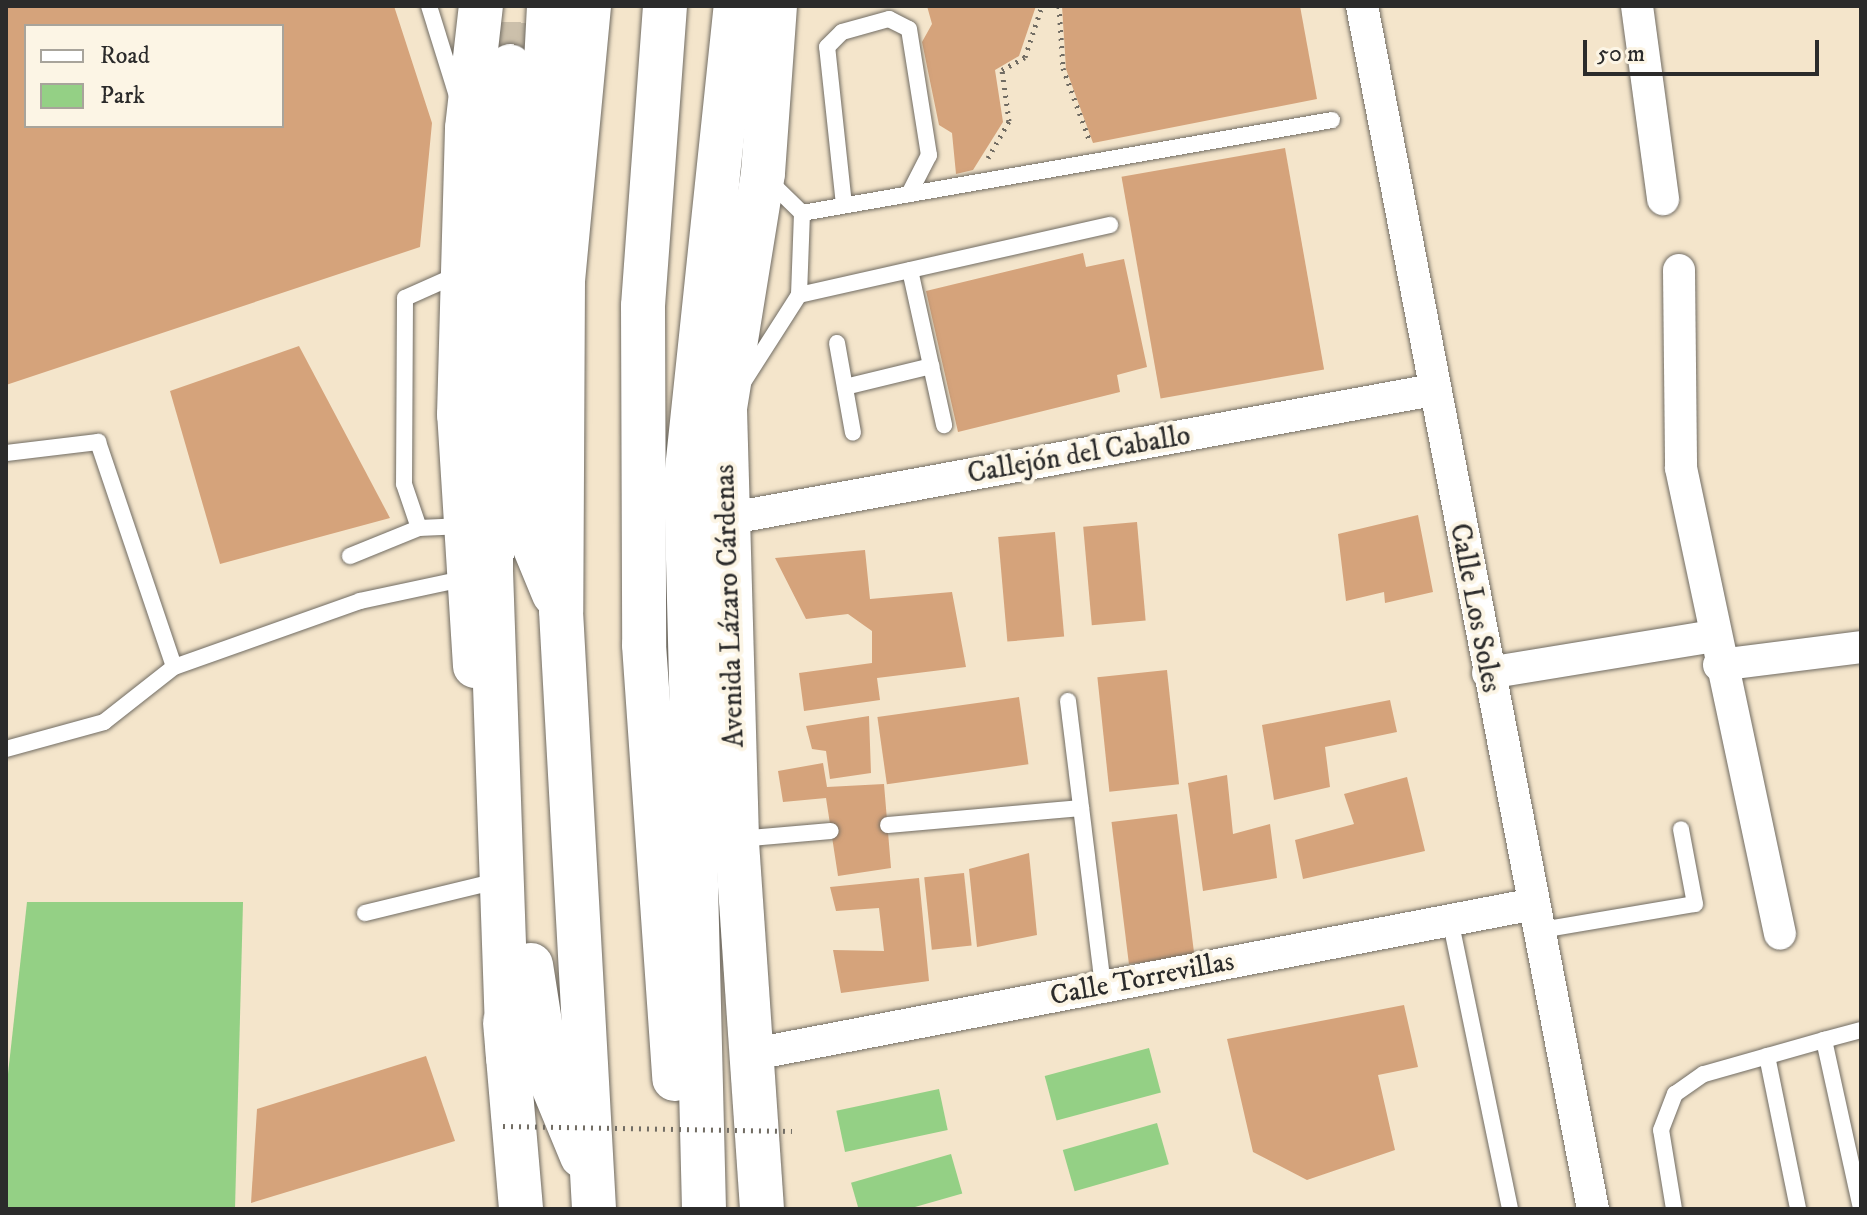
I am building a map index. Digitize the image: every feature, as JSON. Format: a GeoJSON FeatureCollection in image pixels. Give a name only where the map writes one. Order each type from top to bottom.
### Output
{"type":"FeatureCollection","features":[{"type":"Feature","properties":{"kind":"main road"},"geometry":{"type":"LineString","coordinates":[[481,6],[467,128],[459,415],[468,578],[521,1209]]}},
{"type":"Feature","properties":{"kind":"main road"},"geometry":{"type":"LineString","coordinates":[[549,6],[524,479],[528,531],[561,611]]}},
{"type":"Feature","properties":{"kind":"main road"},"geometry":{"type":"LineString","coordinates":[[589,6],[563,281],[561,611],[593,1193]]}},
{"type":"Feature","properties":{"kind":"main road"},"geometry":{"type":"LineString","coordinates":[[665,6],[643,306],[644,645],[682,1209]]}},
{"type":"Feature","properties":{"kind":"main road"},"geometry":{"type":"LineString","coordinates":[[704,1209],[686,479],[715,251],[736,6]]}},
{"type":"Feature","properties":{"kind":"main road","name":"Avenida Lázaro Cárdenas"},"geometry":{"type":"LineString","coordinates":[[762,1209],[754,1054],[737,839],[725,404],[763,173],[775,6]]}},
{"type":"Feature","properties":{"kind":"main road"},"geometry":{"type":"LineString","coordinates":[[508,1058],[500,733],[491,571],[510,66]]}},
{"type":"Feature","properties":{"kind":"main road"},"geometry":{"type":"LineString","coordinates":[[715,251],[725,404]]}},
{"type":"Feature","properties":{"kind":"main road"},"geometry":{"type":"LineString","coordinates":[[500,733],[548,1074],[593,1193]]}},
{"type":"Feature","properties":{"kind":"street","name":"Calle Los Soles"},"geometry":{"type":"LineString","coordinates":[[1362,6],[1532,918],[1593,1209]]}},
{"type":"Feature","properties":{"kind":"street"},"geometry":{"type":"LineString","coordinates":[[1637,6],[1663,199]]}},
{"type":"Feature","properties":{"kind":"street"},"geometry":{"type":"LineString","coordinates":[[1679,270],[1681,468],[1716,650],[1780,934]]}},
{"type":"Feature","properties":{"kind":"street","name":"Callejón del Caballo"},"geometry":{"type":"LineString","coordinates":[[726,519],[1433,390]]}},
{"type":"Feature","properties":{"kind":"street"},"geometry":{"type":"LineString","coordinates":[[1488,673],[1716,650],[1861,647]]}},
{"type":"Feature","properties":{"kind":"street","name":"Calle Torrevillas"},"geometry":{"type":"LineString","coordinates":[[754,1054],[1450,919],[1532,918]]}},
{"type":"Feature","properties":{"kind":"lane"},"geometry":{"type":"LineString","coordinates":[[429,6],[467,128]]}},
{"type":"Feature","properties":{"kind":"lane"},"geometry":{"type":"LineString","coordinates":[[844,205],[827,47],[842,32],[889,19],[909,29],[929,155],[909,194]]}},
{"type":"Feature","properties":{"kind":"lane"},"geometry":{"type":"LineString","coordinates":[[802,213],[1332,120]]}},
{"type":"Feature","properties":{"kind":"lane"},"geometry":{"type":"LineString","coordinates":[[725,404],[799,295],[802,213],[763,173]]}},
{"type":"Feature","properties":{"kind":"lane"},"geometry":{"type":"LineString","coordinates":[[799,295],[1110,225]]}},
{"type":"Feature","properties":{"kind":"lane"},"geometry":{"type":"LineString","coordinates":[[910,270],[944,425]]}},
{"type":"Feature","properties":{"kind":"lane"},"geometry":{"type":"LineString","coordinates":[[419,528],[404,484],[405,298],[436,279],[463,273]]}},
{"type":"Feature","properties":{"kind":"lane"},"geometry":{"type":"LineString","coordinates":[[837,343],[853,433]]}},
{"type":"Feature","properties":{"kind":"lane"},"geometry":{"type":"LineString","coordinates":[[845,387],[931,366]]}},
{"type":"Feature","properties":{"kind":"lane"},"geometry":{"type":"LineString","coordinates":[[11,452],[98,442],[174,667]]}},
{"type":"Feature","properties":{"kind":"lane"},"geometry":{"type":"LineString","coordinates":[[350,556],[419,528],[465,527]]}},
{"type":"Feature","properties":{"kind":"lane"},"geometry":{"type":"LineString","coordinates":[[6,749],[104,722],[174,667],[364,600],[468,578]]}},
{"type":"Feature","properties":{"kind":"lane"},"geometry":{"type":"LineString","coordinates":[[1068,701],[1103,986]]}},
{"type":"Feature","properties":{"kind":"lane"},"geometry":{"type":"LineString","coordinates":[[888,825],[1081,808]]}},
{"type":"Feature","properties":{"kind":"lane"},"geometry":{"type":"LineString","coordinates":[[1532,918],[1695,904],[1681,829]]}},
{"type":"Feature","properties":{"kind":"lane"},"geometry":{"type":"LineString","coordinates":[[737,839],[831,831]]}},
{"type":"Feature","properties":{"kind":"lane"},"geometry":{"type":"LineString","coordinates":[[365,913],[493,882]]}},
{"type":"Feature","properties":{"kind":"lane"},"geometry":{"type":"LineString","coordinates":[[1450,919],[1510,1209]]}},
{"type":"Feature","properties":{"kind":"lane"},"geometry":{"type":"LineString","coordinates":[[1674,1209],[1664,1110],[1696,1078],[1861,1030]]}},
{"type":"Feature","properties":{"kind":"lane"},"geometry":{"type":"LineString","coordinates":[[1824,1040],[1861,1208]]}},
{"type":"Feature","properties":{"kind":"lane"},"geometry":{"type":"LineString","coordinates":[[1767,1056],[1798,1209]]}},
{"type":"Feature","properties":{"kind":"path"},"geometry":{"type":"LineString","coordinates":[[983,167],[1009,121],[1002,70],[1025,57],[1042,6]]}},
{"type":"Feature","properties":{"kind":"path"},"geometry":{"type":"LineString","coordinates":[[1059,6],[1063,68],[1074,111],[1096,150]]}},
{"type":"Feature","properties":{"kind":"path"},"geometry":{"type":"LineString","coordinates":[[503,1126],[792,1131]]}},
{"type":"Feature","properties":{"kind":"green space"},"geometry":{"type":"Polygon","coordinates":[[[27,902],[243,902],[235,1209],[6,1209],[6,1092],[27,902]]]}},
{"type":"Feature","properties":{"kind":"green space"},"geometry":{"type":"Polygon","coordinates":[[[1149,1048],[1161,1092],[1057,1120],[1045,1076],[1149,1048]]]}},
{"type":"Feature","properties":{"kind":"green space"},"geometry":{"type":"Polygon","coordinates":[[[939,1089],[948,1130],[845,1152],[836,1111],[939,1089]]]}},
{"type":"Feature","properties":{"kind":"green space"},"geometry":{"type":"Polygon","coordinates":[[[1157,1123],[1169,1164],[1075,1191],[1063,1150],[1157,1123]]]}},
{"type":"Feature","properties":{"kind":"green space"},"geometry":{"type":"Polygon","coordinates":[[[951,1154],[962,1193],[908,1209],[859,1209],[851,1183],[951,1154]]]}},
{"type":"Feature","properties":{"kind":"building"},"geometry":{"type":"Polygon","coordinates":[[[6,6],[394,6],[432,123],[420,247],[6,385],[6,6]]]}},
{"type":"Feature","properties":{"kind":"building"},"geometry":{"type":"Polygon","coordinates":[[[927,6],[1036,6],[1019,56],[995,70],[1003,122],[973,170],[956,174],[952,133],[939,125],[922,42],[932,24],[927,6]]]}},
{"type":"Feature","properties":{"kind":"building"},"geometry":{"type":"Polygon","coordinates":[[[1062,6],[1300,6],[1317,99],[1093,143],[1066,69],[1062,6]]]}},
{"type":"Feature","properties":{"kind":"building"},"geometry":{"type":"Polygon","coordinates":[[[1285,148],[1324,370],[1161,398],[1122,177],[1285,148]]]}},
{"type":"Feature","properties":{"kind":"building"},"geometry":{"type":"Polygon","coordinates":[[[1083,253],[1086,267],[1124,259],[1147,367],[1117,375],[1120,392],[958,432],[926,291],[1083,253]]]}},
{"type":"Feature","properties":{"kind":"building"},"geometry":{"type":"Polygon","coordinates":[[[299,346],[390,518],[220,564],[170,391],[299,346]]]}},
{"type":"Feature","properties":{"kind":"building"},"geometry":{"type":"Polygon","coordinates":[[[1418,515],[1433,592],[1385,603],[1384,592],[1346,601],[1338,534],[1418,515]]]}},
{"type":"Feature","properties":{"kind":"building"},"geometry":{"type":"Polygon","coordinates":[[[1137,522],[1146,621],[1092,625],[1083,527],[1137,522]]]}},
{"type":"Feature","properties":{"kind":"building"},"geometry":{"type":"Polygon","coordinates":[[[1055,532],[1064,637],[1007,642],[998,537],[1055,532]]]}},
{"type":"Feature","properties":{"kind":"building"},"geometry":{"type":"Polygon","coordinates":[[[865,550],[870,599],[952,592],[966,667],[877,678],[880,700],[804,711],[799,673],[872,663],[872,631],[848,614],[806,619],[775,558],[865,550]]]}},
{"type":"Feature","properties":{"kind":"building"},"geometry":{"type":"Polygon","coordinates":[[[1167,670],[1179,784],[1109,792],[1097,677],[1167,670]]]}},
{"type":"Feature","properties":{"kind":"building"},"geometry":{"type":"Polygon","coordinates":[[[1019,697],[1028,764],[887,784],[877,717],[1019,697]]]}},
{"type":"Feature","properties":{"kind":"building"},"geometry":{"type":"Polygon","coordinates":[[[1390,700],[1397,732],[1325,747],[1330,787],[1274,800],[1262,725],[1390,700]]]}},
{"type":"Feature","properties":{"kind":"building"},"geometry":{"type":"Polygon","coordinates":[[[869,716],[871,773],[830,779],[826,751],[812,749],[806,726],[869,716]]]}},
{"type":"Feature","properties":{"kind":"building"},"geometry":{"type":"Polygon","coordinates":[[[823,763],[827,787],[884,784],[891,868],[838,876],[826,798],[783,802],[778,771],[823,763]]]}},
{"type":"Feature","properties":{"kind":"building"},"geometry":{"type":"Polygon","coordinates":[[[1227,775],[1233,834],[1270,824],[1277,878],[1203,891],[1188,783],[1227,775]]]}},
{"type":"Feature","properties":{"kind":"building"},"geometry":{"type":"Polygon","coordinates":[[[1407,777],[1425,851],[1303,879],[1295,840],[1354,824],[1344,794],[1407,777]]]}},
{"type":"Feature","properties":{"kind":"building"},"geometry":{"type":"Polygon","coordinates":[[[1177,814],[1194,956],[1129,964],[1111,822],[1177,814]]]}},
{"type":"Feature","properties":{"kind":"building"},"geometry":{"type":"Polygon","coordinates":[[[1029,853],[1037,935],[977,947],[969,869],[1029,853]]]}},
{"type":"Feature","properties":{"kind":"building"},"geometry":{"type":"Polygon","coordinates":[[[964,873],[972,946],[932,950],[924,877],[964,873]]]}},
{"type":"Feature","properties":{"kind":"building"},"geometry":{"type":"Polygon","coordinates":[[[919,878],[929,981],[841,993],[833,950],[884,951],[879,908],[836,911],[830,887],[919,878]]]}},
{"type":"Feature","properties":{"kind":"building"},"geometry":{"type":"Polygon","coordinates":[[[1404,1005],[1418,1067],[1378,1075],[1395,1150],[1307,1180],[1253,1152],[1227,1039],[1404,1005]]]}},
{"type":"Feature","properties":{"kind":"building"},"geometry":{"type":"Polygon","coordinates":[[[426,1056],[455,1141],[251,1203],[257,1109],[426,1056]]]}},
{"type":"Feature","properties":{"kind":"tunnel"},"geometry":{"type":"LineString","coordinates":[[510,66],[513,6]]}}]}
